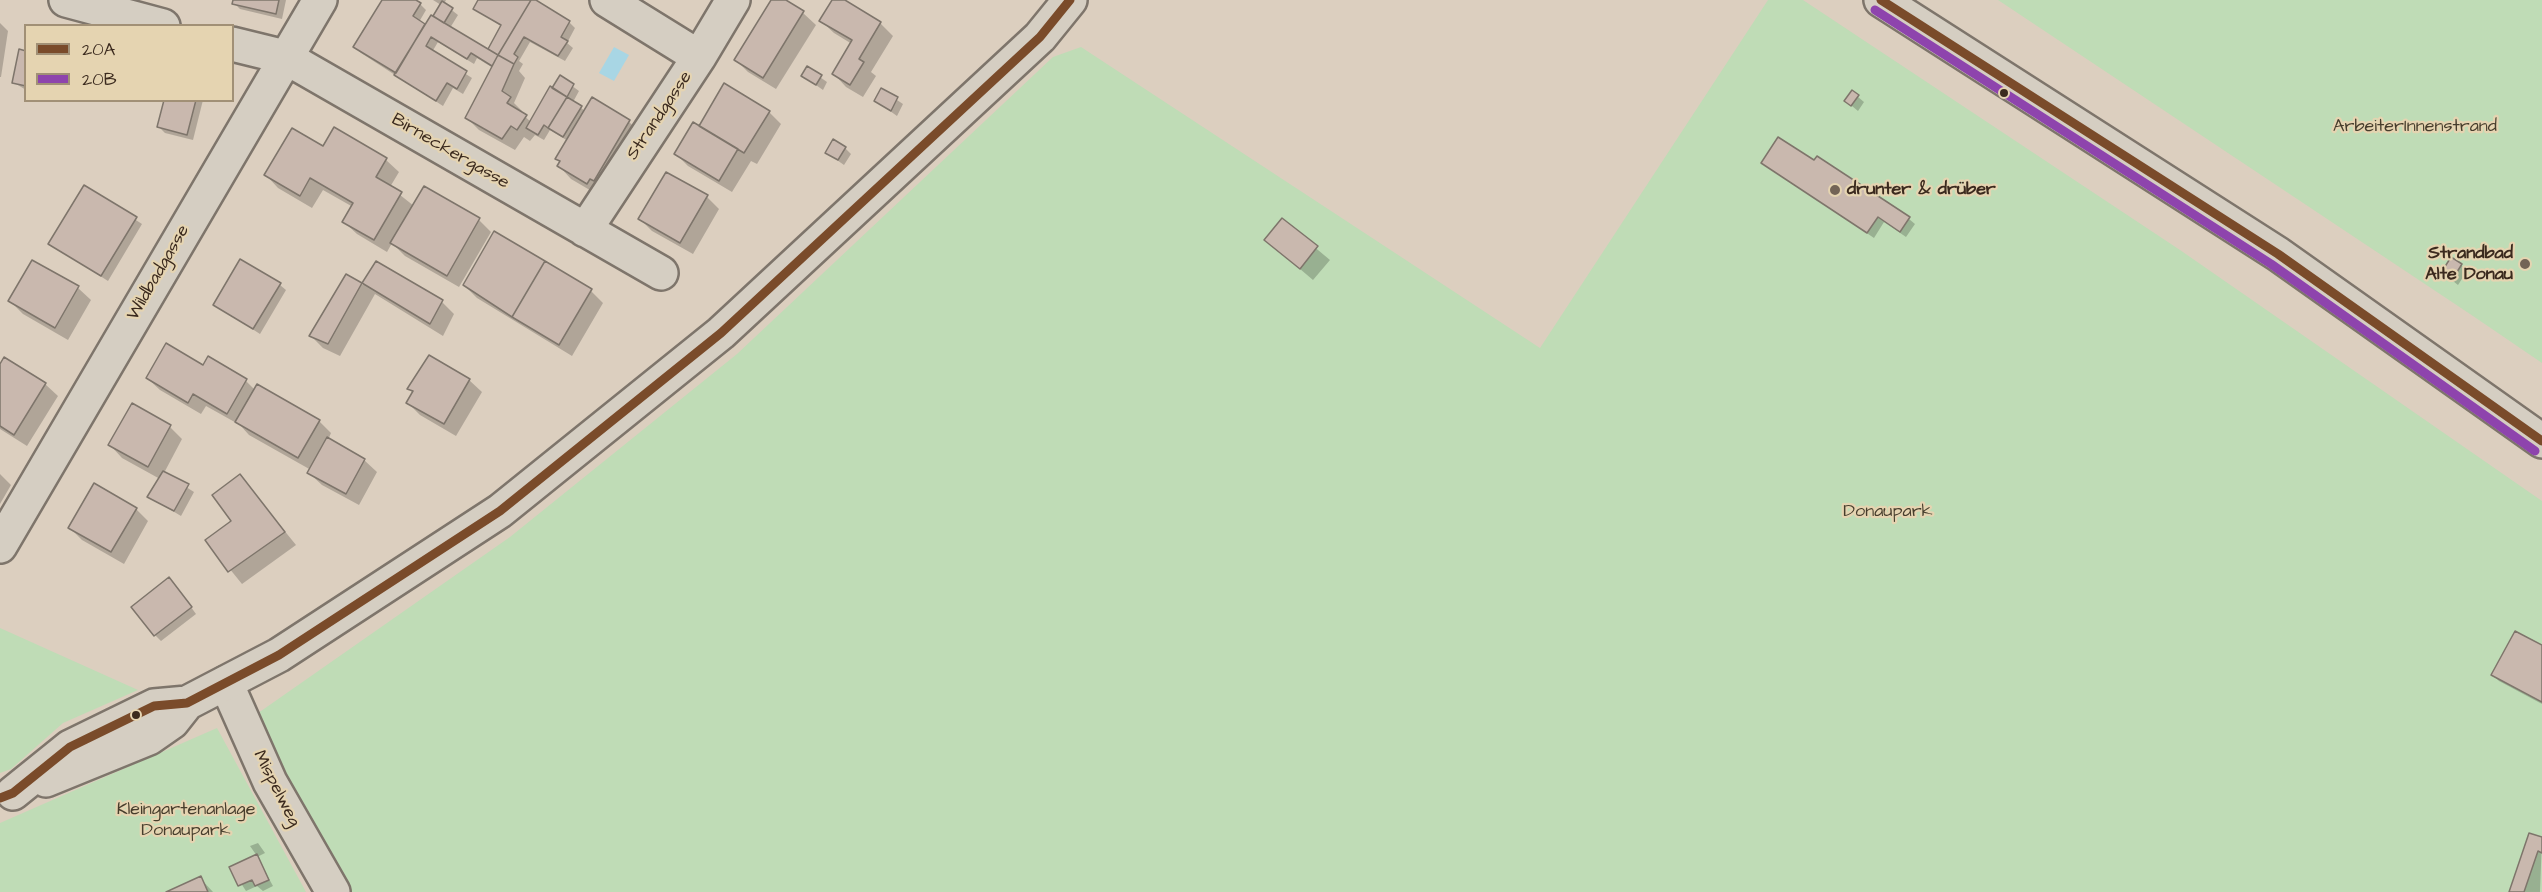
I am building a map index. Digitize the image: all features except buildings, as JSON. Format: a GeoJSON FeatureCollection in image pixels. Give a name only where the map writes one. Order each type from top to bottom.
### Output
{"type":"FeatureCollection","features":[{"type":"Feature","properties":{"kind":"main road"},"geometry":{"type":"LineString","coordinates":[[66,0],[156,24]]}},
{"type":"Feature","properties":{"kind":"main road","name":"Wildbadgasse"},"geometry":{"type":"LineString","coordinates":[[0,546],[320,0]]}},
{"type":"Feature","properties":{"kind":"main road"},"geometry":{"type":"LineString","coordinates":[[607,0],[699,57]]}},
{"type":"Feature","properties":{"kind":"main road","name":"Strandgasse"},"geometry":{"type":"LineString","coordinates":[[585,230],[699,57],[733,0]]}},
{"type":"Feature","properties":{"kind":"main road"},"geometry":{"type":"LineString","coordinates":[[7,796],[149,738],[172,722],[187,703],[279,655],[500,511],[694,354],[1040,37],[1070,0]]}},
{"type":"Feature","properties":{"kind":"main road"},"geometry":{"type":"LineString","coordinates":[[1881,0],[2278,254],[2542,441]]}},
{"type":"Feature","properties":{"kind":"main road","name":"Birneckergasse"},"geometry":{"type":"LineString","coordinates":[[234,44],[285,57],[661,273]]}},
{"type":"Feature","properties":{"kind":"main road","name":"Mispelweg"},"geometry":{"type":"LineString","coordinates":[[226,683],[270,782],[333,892]]}},
{"type":"Feature","properties":{"kind":"green space","name":"Donaupark"},"geometry":{"type":"Polygon","coordinates":[[[1768,0],[1803,0],[2180,250],[2542,501],[2542,892],[337,892],[251,718],[510,537],[737,354],[1053,57],[1081,47],[1540,348],[1768,0]]]}},
{"type":"Feature","properties":{"kind":"green space","name":"ArbeiterInnenstrand"},"geometry":{"type":"Polygon","coordinates":[[[1998,0],[2542,0],[2542,363],[2473,316],[1998,0]]]}},
{"type":"Feature","properties":{"kind":"green space"},"geometry":{"type":"Polygon","coordinates":[[[0,628],[138,690],[63,723],[11,769],[0,773],[0,628]]]}},
{"type":"Feature","properties":{"kind":"green space","name":"Kleingartenanlage Donaupark"},"geometry":{"type":"Polygon","coordinates":[[[217,728],[306,892],[0,892],[0,823],[217,728]]]}},
{"type":"Feature","properties":{"kind":"water"},"geometry":{"type":"Polygon","coordinates":[[[614,47],[629,55],[614,81],[599,73],[614,47]]]}},
{"type":"Feature","properties":{"kind":"transit line","name":"20A"},"geometry":{"type":"LineString","coordinates":[[0,798],[13,793],[70,747],[154,706],[187,703],[279,655],[500,511],[721,333],[1040,37],[1070,0]]}},
{"type":"Feature","properties":{"kind":"transit line","name":"20A"},"geometry":{"type":"LineString","coordinates":[[1881,0],[2278,254],[2542,441]]}},
{"type":"Feature","properties":{"kind":"transit line","name":"20B"},"geometry":{"type":"LineString","coordinates":[[1875,10],[2271,264],[2535,451]]}},
{"type":"Feature","properties":{"kind":"place","name":"drunter & drüber"},"geometry":{"type":"Point","coordinates":[1835,190]}},
{"type":"Feature","properties":{"kind":"place","name":"Strandbad Alte Donau"},"geometry":{"type":"Point","coordinates":[2525,264]}}]}
